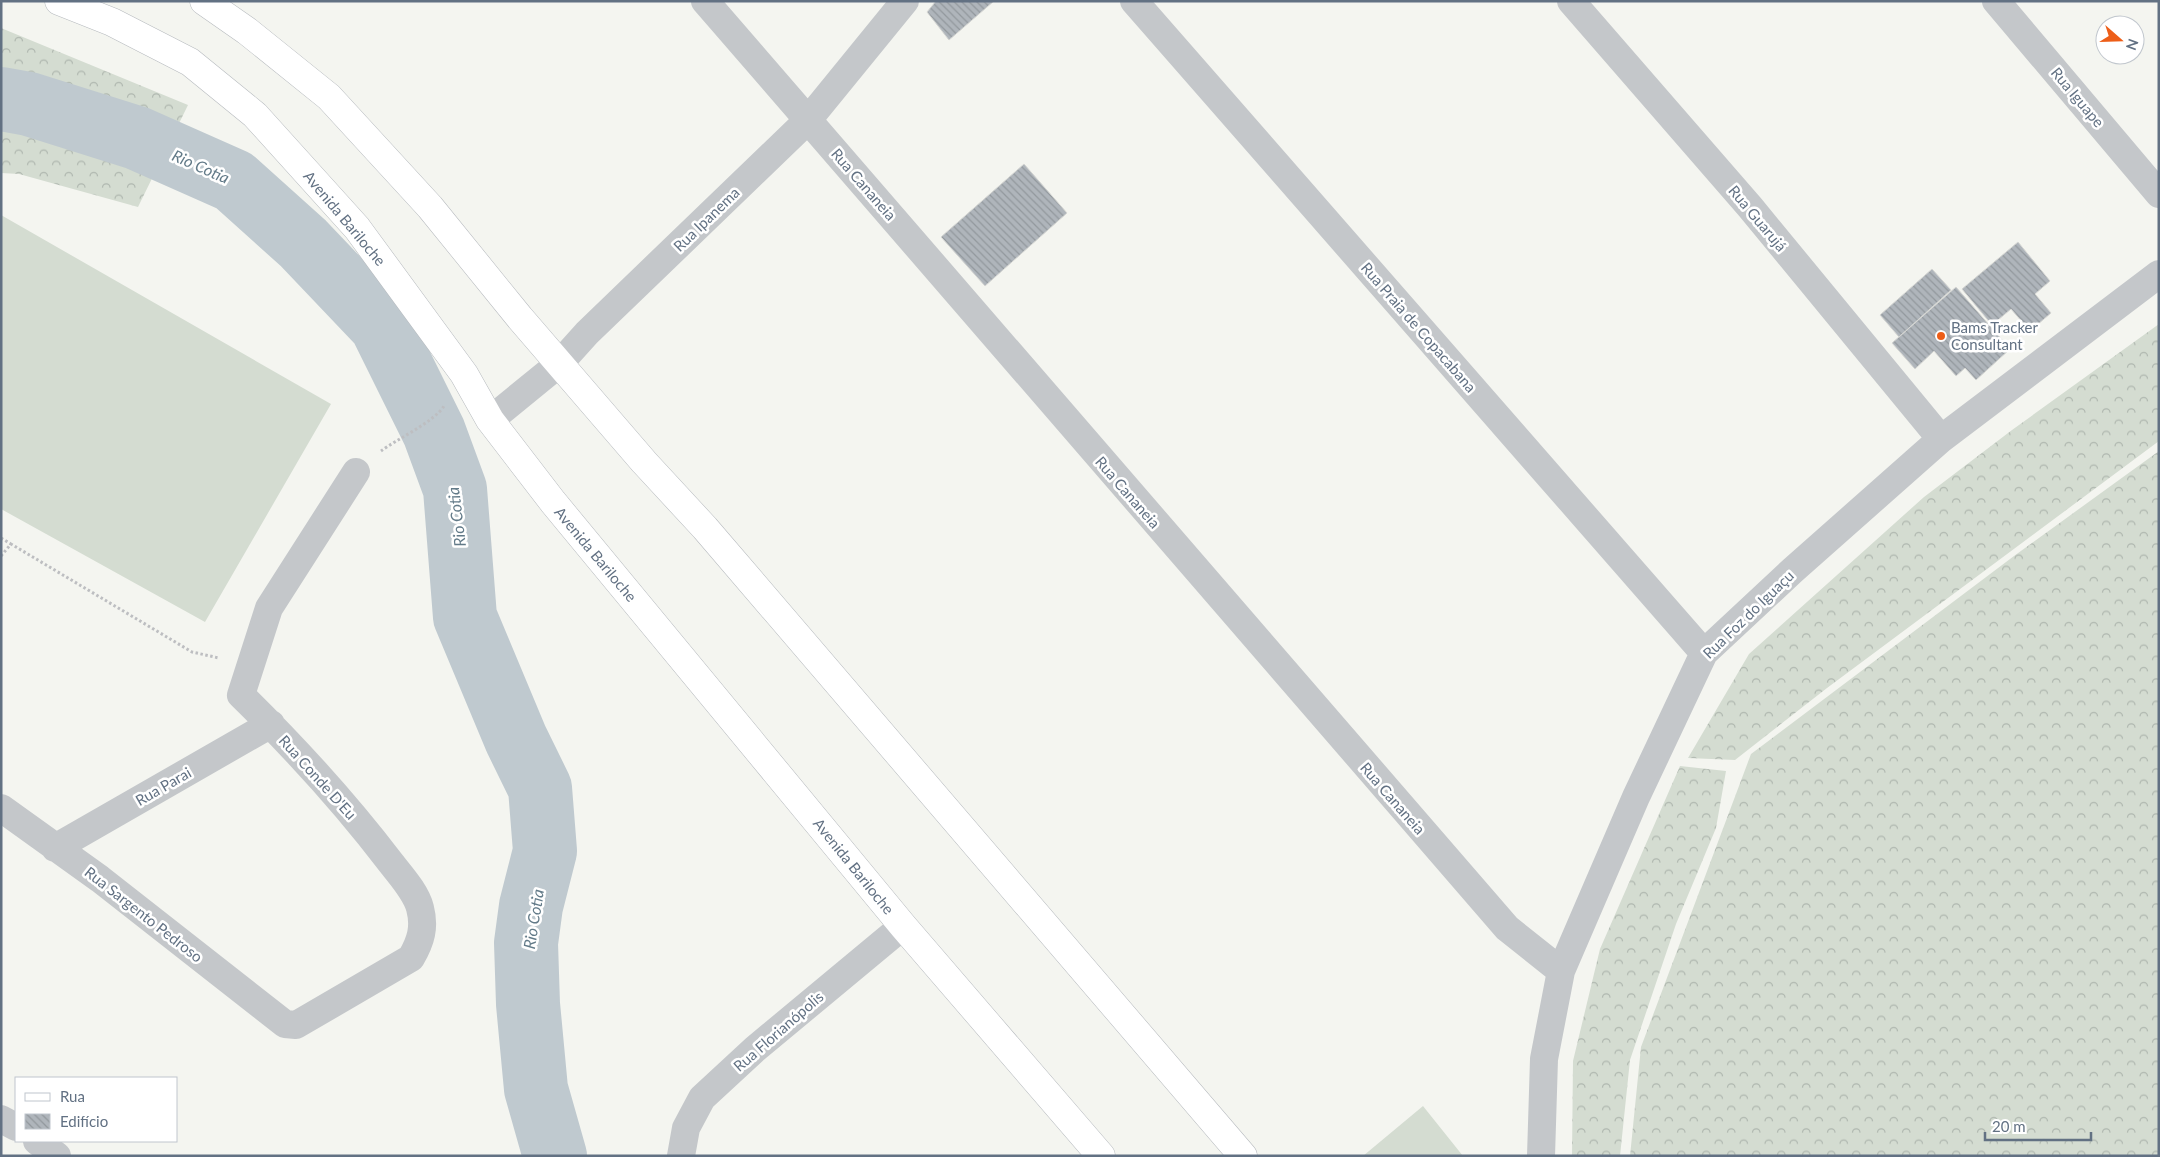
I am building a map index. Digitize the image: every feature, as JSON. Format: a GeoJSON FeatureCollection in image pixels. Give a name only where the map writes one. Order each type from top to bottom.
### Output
{"type":"FeatureCollection","features":[{"type":"Feature","properties":{"kind":"main road","name":"Avenida Bariloche"},"geometry":{"type":"LineString","coordinates":[[59,1],[112,22],[190,62],[255,115],[357,228],[464,374],[490,420],[553,502],[903,926],[1102,1156]]}},
{"type":"Feature","properties":{"kind":"main road"},"geometry":{"type":"LineString","coordinates":[[204,1],[247,31],[329,96],[430,207],[520,318],[1243,1156]]}},
{"type":"Feature","properties":{"kind":"street","name":"Rua Cananeia"},"geometry":{"type":"LineString","coordinates":[[705,1],[1106,467],[1507,928],[1561,971]]}},
{"type":"Feature","properties":{"kind":"street","name":"Rua Ipanema"},"geometry":{"type":"LineString","coordinates":[[490,420],[560,363],[587,334],[808,120],[905,1]]}},
{"type":"Feature","properties":{"kind":"street","name":"Rua Praia de Copacabana"},"geometry":{"type":"LineString","coordinates":[[1134,1],[1704,653]]}},
{"type":"Feature","properties":{"kind":"street","name":"Rua Guarujá"},"geometry":{"type":"LineString","coordinates":[[1571,1],[1750,207],[1941,439]]}},
{"type":"Feature","properties":{"kind":"street","name":"Rua Iguape"},"geometry":{"type":"LineString","coordinates":[[1996,1],[2159,194]]}},
{"type":"Feature","properties":{"kind":"street","name":"Rua Foz do Iguaçu"},"geometry":{"type":"LineString","coordinates":[[1541,1156],[1544,1059],[1561,971],[1636,797],[1704,653],[1941,439],[2159,274]]}},
{"type":"Feature","properties":{"kind":"street","name":"Rua Conde D'Eu"},"geometry":{"type":"LineString","coordinates":[[285,1024],[296,1025],[411,958],[424,928],[420,905],[400,874],[370,835],[271,724],[242,695],[269,608],[356,472]]}},
{"type":"Feature","properties":{"kind":"street","name":"Rua Parai"},"geometry":{"type":"LineString","coordinates":[[55,848],[271,724]]}},
{"type":"Feature","properties":{"kind":"street","name":"Rua Sargento Pedroso"},"geometry":{"type":"LineString","coordinates":[[1,808],[100,879],[285,1024]]}},
{"type":"Feature","properties":{"kind":"street","name":"Rua Florianópolis"},"geometry":{"type":"LineString","coordinates":[[681,1156],[686,1128],[702,1098],[755,1049],[903,926]]}},
{"type":"Feature","properties":{"kind":"street"},"geometry":{"type":"LineString","coordinates":[[1,1118],[15,1126]]}},
{"type":"Feature","properties":{"kind":"street"},"geometry":{"type":"LineString","coordinates":[[38,1142],[57,1156]]}},
{"type":"Feature","properties":{"kind":"path"},"geometry":{"type":"LineString","coordinates":[[398,438],[439,414]]}},
{"type":"Feature","properties":{"kind":"path"},"geometry":{"type":"LineString","coordinates":[[1,538],[192,652],[251,665]]}},
{"type":"Feature","properties":{"kind":"path"},"geometry":{"type":"LineString","coordinates":[[1,556],[11,544]]}},
{"type":"Feature","properties":{"kind":"green space"},"geometry":{"type":"Polygon","coordinates":[[[1,28],[188,105],[138,207],[19,174],[1,173],[1,28]]]}},
{"type":"Feature","properties":{"kind":"green space"},"geometry":{"type":"Polygon","coordinates":[[[1,215],[331,404],[205,622],[1,509],[1,215]]]}},
{"type":"Feature","properties":{"kind":"green space"},"geometry":{"type":"Polygon","coordinates":[[[2159,324],[2159,441],[1827,688],[1735,760],[1688,758],[1749,654],[1924,497],[2012,430],[2159,324]]]}},
{"type":"Feature","properties":{"kind":"green space"},"geometry":{"type":"Polygon","coordinates":[[[2159,451],[2159,1156],[1630,1156],[1641,1047],[1751,754],[2014,556],[2159,451]]]}},
{"type":"Feature","properties":{"kind":"green space"},"geometry":{"type":"Polygon","coordinates":[[[1680,766],[1726,771],[1716,828],[1676,924],[1630,1060],[1620,1156],[1572,1156],[1573,1061],[1600,949],[1680,766]]]}},
{"type":"Feature","properties":{"kind":"green space"},"geometry":{"type":"Polygon","coordinates":[[[1423,1106],[1463,1156],[1363,1156],[1423,1106]]]}},
{"type":"Feature","properties":{"kind":"building"},"geometry":{"type":"Polygon","coordinates":[[[936,1],[994,1],[949,40],[927,12],[936,1]]]}},
{"type":"Feature","properties":{"kind":"building"},"geometry":{"type":"Polygon","coordinates":[[[1024,164],[1067,213],[985,286],[941,237],[1024,164]]]}},
{"type":"Feature","properties":{"kind":"building"},"geometry":{"type":"Polygon","coordinates":[[[2018,242],[2050,281],[2035,294],[2051,313],[2030,331],[2011,309],[1992,325],[1962,289],[2018,242]]]}},
{"type":"Feature","properties":{"kind":"building"},"geometry":{"type":"Polygon","coordinates":[[[1932,269],[1951,290],[1899,337],[1880,315],[1932,269]]]}},
{"type":"Feature","properties":{"kind":"building"},"geometry":{"type":"Polygon","coordinates":[[[1956,287],[2010,349],[1976,380],[1965,368],[1956,376],[1934,351],[1915,369],[1892,343],[1956,287]]]}},
{"type":"Feature","properties":{"kind":"waterway","name":"Rio Cotia"},"geometry":{"type":"LineString","coordinates":[[1,99],[29,104],[137,138],[234,181],[303,243],[381,325],[434,432],[455,489],[465,617],[516,739],[540,788],[545,851],[531,906],[526,943],[528,1004],[536,1089],[555,1156]]}},
{"type":"Feature","properties":{"kind":"place","name":"Bams Tracker Consultant"},"geometry":{"type":"Point","coordinates":[1941,336]}}]}
